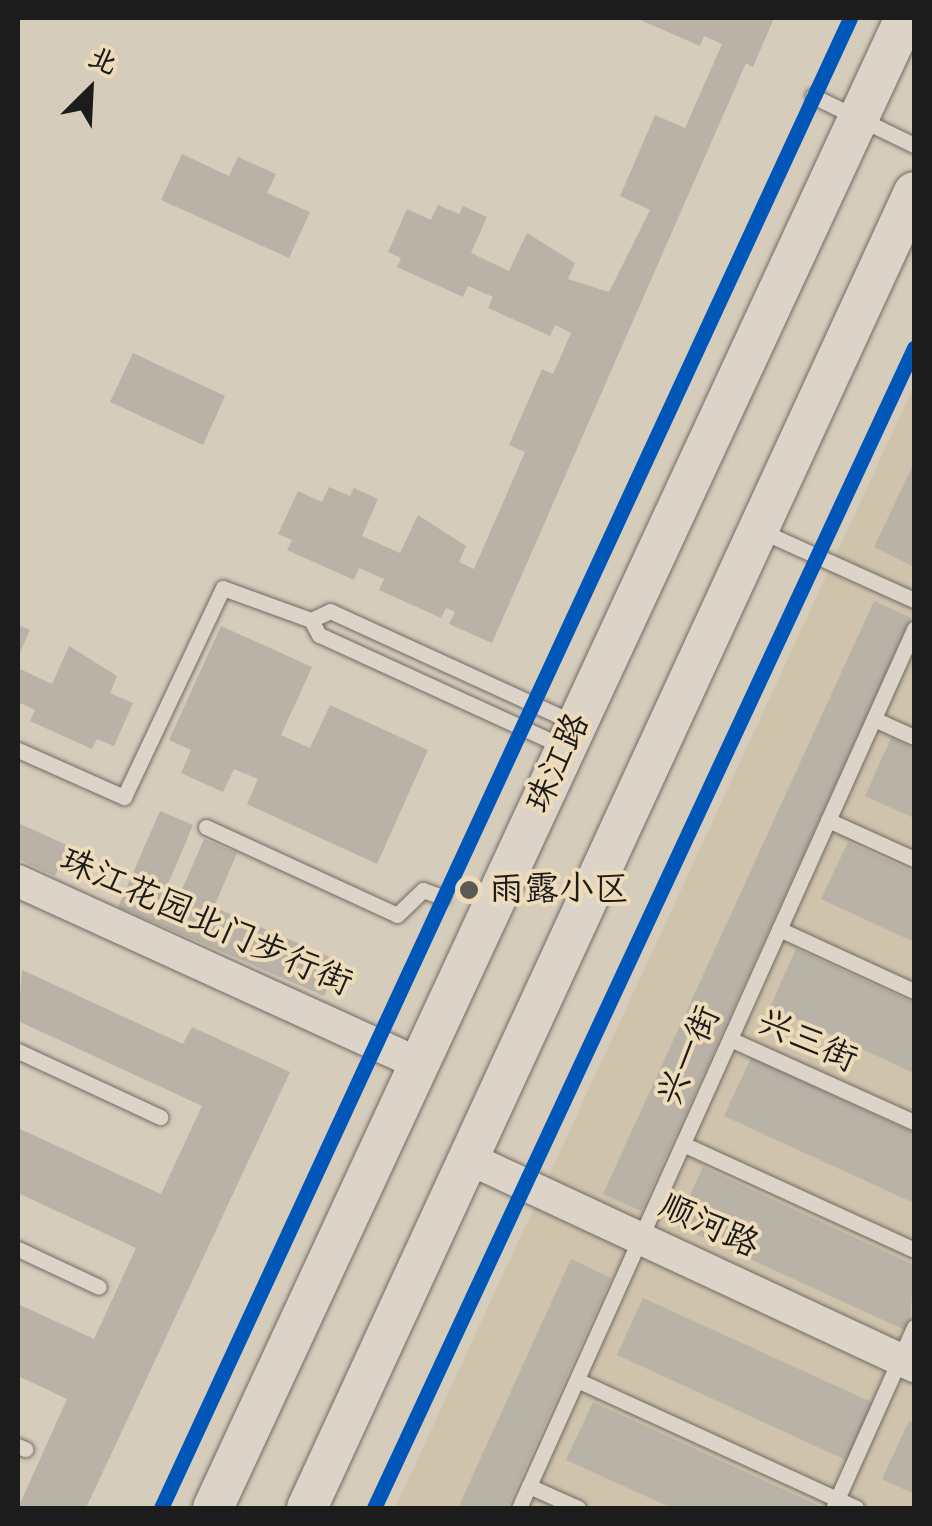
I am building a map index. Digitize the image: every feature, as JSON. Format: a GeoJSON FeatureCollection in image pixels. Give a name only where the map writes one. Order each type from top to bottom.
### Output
{"type":"FeatureCollection","features":[{"type":"Feature","properties":{"kind":"street","name":"珠江路"},"geometry":{"type":"LineString","coordinates":[[213,1508],[416,1062],[905,18]]}},
{"type":"Feature","properties":{"kind":"street"},"geometry":{"type":"LineString","coordinates":[[307,1508],[757,530],[904,239],[914,192]]}},
{"type":"Feature","properties":{"kind":"street","name":"珠江花园北门步行街"},"geometry":{"type":"LineString","coordinates":[[18,880],[416,1062]]}},
{"type":"Feature","properties":{"kind":"street","name":"顺河路"},"geometry":{"type":"LineString","coordinates":[[470,1159],[907,1363]]}},
{"type":"Feature","properties":{"kind":"lane"},"geometry":{"type":"LineString","coordinates":[[813,96],[914,144]]}},
{"type":"Feature","properties":{"kind":"lane"},"geometry":{"type":"LineString","coordinates":[[757,530],[914,600]]}},
{"type":"Feature","properties":{"kind":"lane"},"geometry":{"type":"LineString","coordinates":[[18,750],[124,798],[223,588],[311,620],[319,635],[571,736]]}},
{"type":"Feature","properties":{"kind":"lane"},"geometry":{"type":"LineString","coordinates":[[311,620],[330,611],[571,736]]}},
{"type":"Feature","properties":{"kind":"lane","name":"兴一街"},"geometry":{"type":"LineString","coordinates":[[519,1508],[914,628]]}},
{"type":"Feature","properties":{"kind":"lane"},"geometry":{"type":"LineString","coordinates":[[874,718],[914,737]]}},
{"type":"Feature","properties":{"kind":"lane"},"geometry":{"type":"LineString","coordinates":[[828,820],[914,859]]}},
{"type":"Feature","properties":{"kind":"lane"},"geometry":{"type":"LineString","coordinates":[[206,827],[397,915],[423,890],[442,897]]}},
{"type":"Feature","properties":{"kind":"lane"},"geometry":{"type":"LineString","coordinates":[[780,929],[914,991]]}},
{"type":"Feature","properties":{"kind":"lane","name":"兴三街"},"geometry":{"type":"LineString","coordinates":[[730,1039],[914,1122]]}},
{"type":"Feature","properties":{"kind":"lane"},"geometry":{"type":"LineString","coordinates":[[18,1051],[160,1117]]}},
{"type":"Feature","properties":{"kind":"lane"},"geometry":{"type":"LineString","coordinates":[[683,1144],[914,1250]]}},
{"type":"Feature","properties":{"kind":"lane"},"geometry":{"type":"LineString","coordinates":[[18,1249],[100,1287]]}},
{"type":"Feature","properties":{"kind":"lane"},"geometry":{"type":"LineString","coordinates":[[835,1504],[907,1363],[914,1327]]}},
{"type":"Feature","properties":{"kind":"lane"},"geometry":{"type":"LineString","coordinates":[[577,1380],[835,1504],[856,1508]]}},
{"type":"Feature","properties":{"kind":"lane"},"geometry":{"type":"LineString","coordinates":[[529,1486],[578,1508]]}},
{"type":"Feature","properties":{"kind":"shaded area"},"geometry":{"type":"Polygon","coordinates":[[[914,386],[914,1508],[395,1508],[914,386]]]}},
{"type":"Feature","properties":{"kind":"building"},"geometry":{"type":"Polygon","coordinates":[[[636,18],[774,18],[753,67],[746,63],[492,643],[449,624],[455,612],[446,608],[441,618],[379,590],[384,579],[359,568],[354,580],[287,550],[292,540],[278,534],[298,491],[322,502],[329,487],[350,496],[354,488],[378,499],[362,536],[400,553],[418,515],[466,546],[459,562],[474,569],[525,452],[509,445],[542,369],[553,374],[571,333],[555,325],[550,336],[488,308],[493,297],[468,286],[463,297],[397,267],[401,258],[388,252],[407,209],[431,220],[438,205],[459,214],[463,206],[487,217],[471,253],[509,271],[527,233],[575,263],[568,279],[609,292],[650,210],[620,196],[655,115],[685,128],[722,44],[704,36],[700,46],[636,18]]]}},
{"type":"Feature","properties":{"kind":"building"},"geometry":{"type":"Polygon","coordinates":[[[182,154],[229,176],[238,157],[276,174],[267,193],[310,212],[289,258],[161,200],[182,154]]]}},
{"type":"Feature","properties":{"kind":"building"},"geometry":{"type":"Polygon","coordinates":[[[133,353],[225,396],[203,445],[110,402],[133,353]]]}},
{"type":"Feature","properties":{"kind":"building"},"geometry":{"type":"Polygon","coordinates":[[[914,463],[914,567],[874,547],[914,463]]]}},
{"type":"Feature","properties":{"kind":"building"},"geometry":{"type":"Polygon","coordinates":[[[874,601],[911,618],[641,1211],[603,1194],[874,601]]]}},
{"type":"Feature","properties":{"kind":"building"},"geometry":{"type":"Polygon","coordinates":[[[18,625],[30,630],[18,657],[18,625]]]}},
{"type":"Feature","properties":{"kind":"building"},"geometry":{"type":"Polygon","coordinates":[[[221,626],[312,667],[281,735],[310,748],[330,705],[428,750],[377,864],[247,804],[258,779],[234,769],[223,792],[181,773],[191,750],[169,740],[221,626]]]}},
{"type":"Feature","properties":{"kind":"building"},"geometry":{"type":"Polygon","coordinates":[[[69,646],[117,676],[110,693],[133,703],[114,746],[97,739],[92,749],[30,721],[35,710],[18,702],[18,668],[52,684],[69,646]]]}},
{"type":"Feature","properties":{"kind":"building"},"geometry":{"type":"Polygon","coordinates":[[[891,738],[914,749],[914,818],[865,796],[891,738]]]}},
{"type":"Feature","properties":{"kind":"building"},"geometry":{"type":"Polygon","coordinates":[[[160,811],[193,825],[166,889],[180,894],[204,839],[237,853],[214,907],[339,961],[324,996],[118,907],[160,811]]]}},
{"type":"Feature","properties":{"kind":"building"},"geometry":{"type":"Polygon","coordinates":[[[18,823],[69,846],[55,876],[18,859],[18,823]]]}},
{"type":"Feature","properties":{"kind":"building"},"geometry":{"type":"Polygon","coordinates":[[[848,842],[914,872],[914,942],[821,899],[848,842]]]}},
{"type":"Feature","properties":{"kind":"building"},"geometry":{"type":"Polygon","coordinates":[[[796,949],[914,1003],[914,1073],[770,1007],[796,949]]]}},
{"type":"Feature","properties":{"kind":"building"},"geometry":{"type":"Polygon","coordinates":[[[22,970],[183,1044],[192,1027],[290,1072],[86,1508],[18,1508],[67,1399],[18,1376],[18,1304],[94,1339],[136,1248],[18,1193],[18,1128],[161,1194],[202,1106],[18,1021],[22,970]]]}},
{"type":"Feature","properties":{"kind":"building"},"geometry":{"type":"Polygon","coordinates":[[[751,1058],[914,1133],[914,1203],[724,1116],[751,1058]]]}},
{"type":"Feature","properties":{"kind":"building"},"geometry":{"type":"Polygon","coordinates":[[[703,1167],[914,1265],[909,1332],[676,1225],[703,1167]]]}},
{"type":"Feature","properties":{"kind":"building"},"geometry":{"type":"Polygon","coordinates":[[[571,1259],[611,1278],[507,1508],[458,1508],[571,1259]]]}},
{"type":"Feature","properties":{"kind":"building"},"geometry":{"type":"Polygon","coordinates":[[[643,1298],[876,1404],[850,1462],[617,1355],[643,1298]]]}},
{"type":"Feature","properties":{"kind":"building"},"geometry":{"type":"Polygon","coordinates":[[[593,1402],[824,1508],[672,1508],[566,1460],[593,1402]]]}},
{"type":"Feature","properties":{"kind":"building"},"geometry":{"type":"Polygon","coordinates":[[[909,1421],[914,1423],[914,1494],[882,1479],[909,1421]]]}},
{"type":"Feature","properties":{"kind":"cycle path"},"geometry":{"type":"LineString","coordinates":[[161,1508],[850,18]]}},
{"type":"Feature","properties":{"kind":"cycle path"},"geometry":{"type":"LineString","coordinates":[[374,1508],[914,348]]}},
{"type":"Feature","properties":{"kind":"place","name":"雨露小区"},"geometry":{"type":"Point","coordinates":[469,890]}}]}
